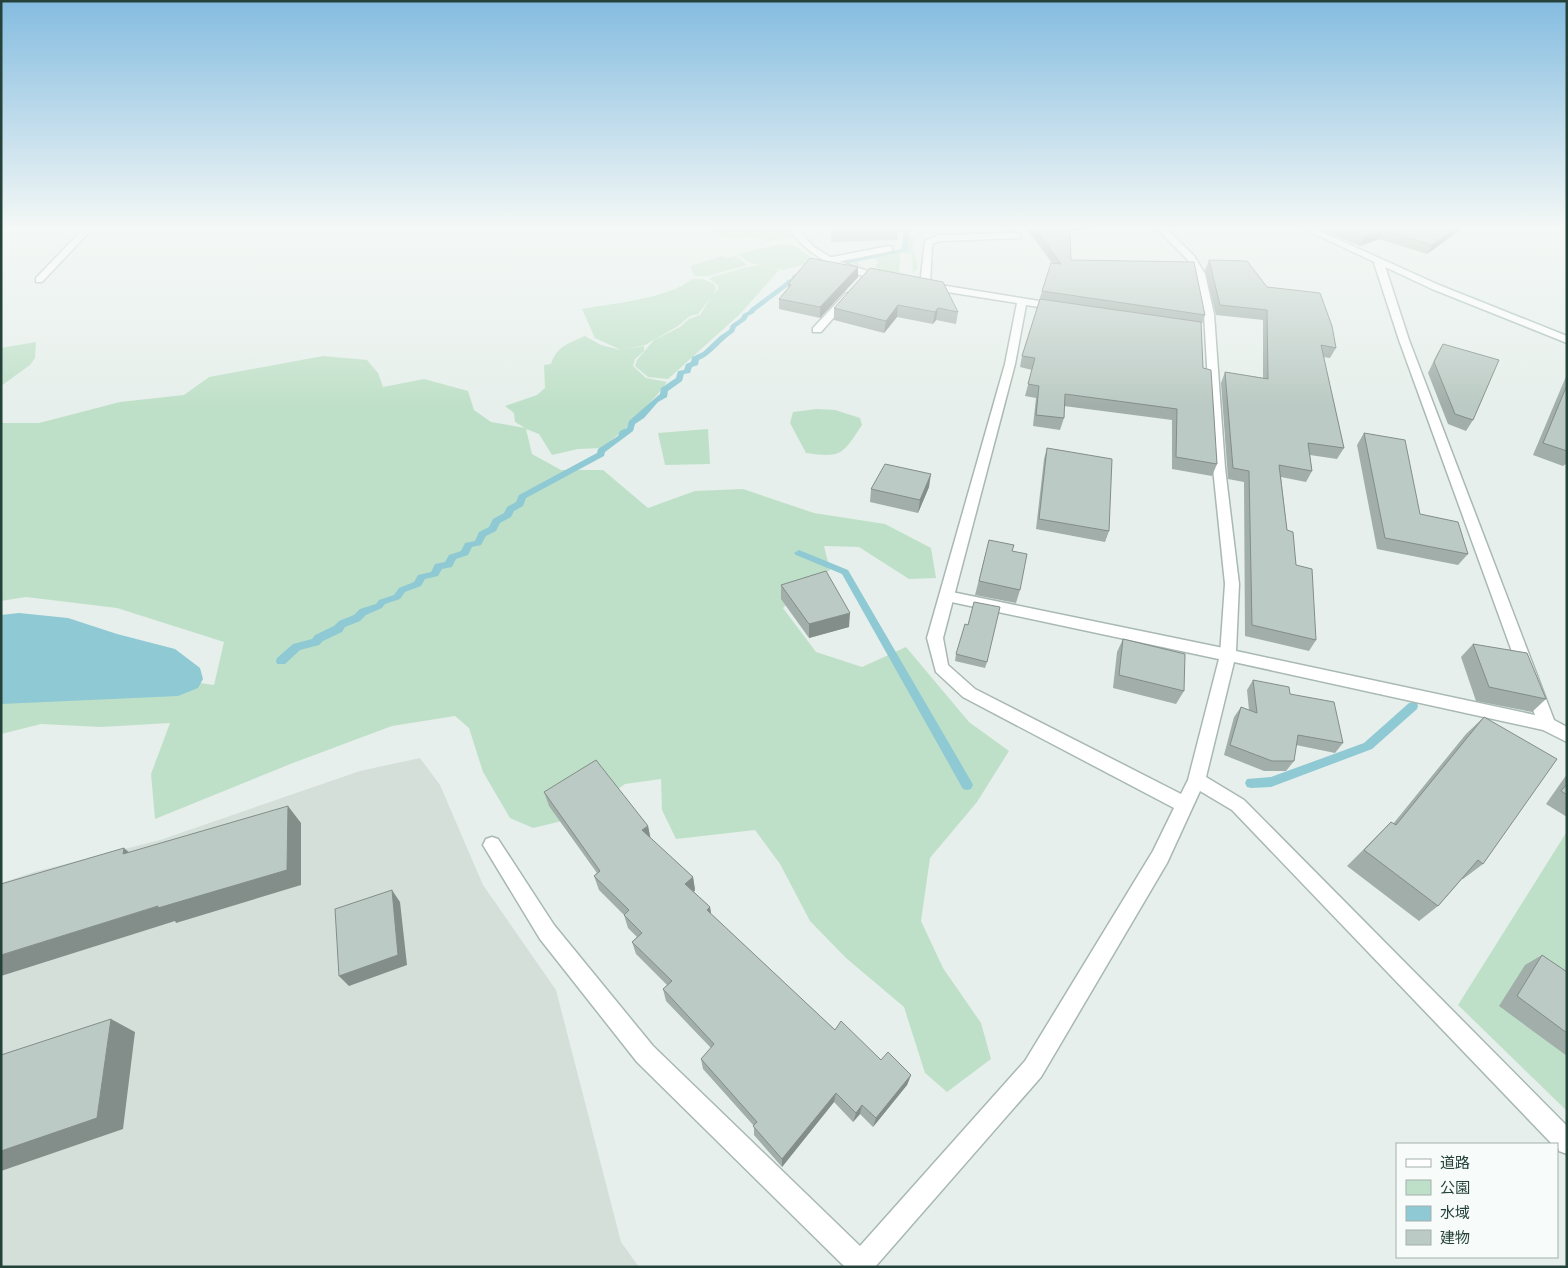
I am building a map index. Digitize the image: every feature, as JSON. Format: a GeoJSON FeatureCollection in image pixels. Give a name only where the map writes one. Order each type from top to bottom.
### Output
{"type":"FeatureCollection","features":[{"type":"Feature","properties":{"kind":"street"},"geometry":{"type":"LineString","coordinates":[[817,330],[856,287]]}},
{"type":"Feature","properties":{"kind":"street"},"geometry":{"type":"LineString","coordinates":[[938,287],[1069,309]]}},
{"type":"Feature","properties":{"kind":"street"},"geometry":{"type":"LineString","coordinates":[[492,845],[547,932],[645,1054],[859,1266],[1033,1069],[1160,857],[1197,780],[1228,655],[1232,584],[1201,287]]}},
{"type":"Feature","properties":{"kind":"street"},"geometry":{"type":"LineString","coordinates":[[1386,287],[1404,340],[1547,724]]}},
{"type":"Feature","properties":{"kind":"street"},"geometry":{"type":"LineString","coordinates":[[1435,287],[1567,340]]}},
{"type":"Feature","properties":{"kind":"street"},"geometry":{"type":"LineString","coordinates":[[1022,302],[1010,364],[936,638],[941,668],[968,693],[1185,805]]}},
{"type":"Feature","properties":{"kind":"street"},"geometry":{"type":"LineString","coordinates":[[947,596],[1547,724],[1567,735]]}},
{"type":"Feature","properties":{"kind":"street"},"geometry":{"type":"LineString","coordinates":[[1197,780],[1238,805],[1567,1143]]}},
{"type":"Feature","properties":{"kind":"shaded area"},"geometry":{"type":"Polygon","coordinates":[[[420,758],[440,785],[483,885],[556,990],[621,1242],[639,1267],[1,1267],[1,883],[34,872],[160,840],[360,771],[420,758]]]}},
{"type":"Feature","properties":{"kind":"green space"},"geometry":{"type":"Polygon","coordinates":[[[679,287],[715,287],[713,296],[718,287],[764,287],[740,314],[668,379],[648,377],[635,366],[637,360],[654,340],[680,327],[689,319],[700,315],[711,297],[698,314],[690,316],[678,326],[645,345],[624,349],[644,346],[644,351],[635,359],[633,366],[646,378],[667,382],[625,429],[602,448],[578,449],[552,455],[539,434],[526,429],[532,454],[561,470],[603,470],[648,508],[695,491],[743,489],[814,513],[885,524],[931,548],[936,578],[909,579],[859,547],[824,546],[830,570],[809,584],[783,608],[816,652],[862,667],[906,647],[969,722],[1009,751],[977,802],[930,858],[921,921],[943,968],[981,1023],[991,1059],[947,1092],[925,1073],[904,1007],[846,958],[810,921],[780,864],[755,830],[676,839],[662,810],[661,779],[625,784],[579,817],[533,828],[510,818],[483,772],[469,728],[455,716],[392,726],[293,763],[155,819],[151,774],[170,723],[101,727],[41,724],[1,734],[1,693],[173,679],[214,685],[224,642],[117,608],[26,597],[1,601],[1,423],[39,423],[120,402],[184,395],[209,377],[323,356],[367,360],[378,373],[383,387],[424,379],[468,391],[474,410],[491,422],[525,428],[515,422],[514,413],[505,406],[537,395],[545,388],[544,365],[551,364],[556,353],[569,343],[585,336],[601,345],[621,350],[595,338],[582,309],[655,296],[679,287]]]}},
{"type":"Feature","properties":{"kind":"green space"},"geometry":{"type":"Polygon","coordinates":[[[36,342],[35,358],[30,365],[1,386],[1,348],[36,342]]]}},
{"type":"Feature","properties":{"kind":"green space"},"geometry":{"type":"Polygon","coordinates":[[[817,409],[835,410],[860,418],[862,425],[850,443],[840,452],[827,455],[806,453],[790,423],[793,412],[817,409]]]}},
{"type":"Feature","properties":{"kind":"green space"},"geometry":{"type":"Polygon","coordinates":[[[708,429],[710,464],[665,465],[658,433],[708,429]]]}},
{"type":"Feature","properties":{"kind":"green space"},"geometry":{"type":"Polygon","coordinates":[[[1567,833],[1567,1111],[1458,1005],[1567,833]]]}},
{"type":"Feature","properties":{"kind":"water"},"geometry":{"type":"Polygon","coordinates":[[[19,613],[68,618],[117,634],[175,649],[200,668],[203,679],[198,688],[178,696],[1,704],[1,615],[19,613]]]}},
{"type":"Feature","properties":{"kind":"building"},"geometry":{"type":"Polygon","coordinates":[[[789,287],[839,287],[820,307],[779,299],[789,287]]]}},
{"type":"Feature","properties":{"kind":"building"},"geometry":{"type":"Polygon","coordinates":[[[853,287],[946,287],[958,312],[938,308],[935,312],[898,305],[886,321],[834,308],[853,287]]]}},
{"type":"Feature","properties":{"kind":"building"},"geometry":{"type":"Polygon","coordinates":[[[1043,287],[1199,287],[1205,315],[1042,291],[1043,287]]]}},
{"type":"Feature","properties":{"kind":"building"},"geometry":{"type":"Polygon","coordinates":[[[1216,287],[1269,287],[1320,293],[1332,326],[1336,348],[1321,345],[1344,448],[1308,443],[1312,471],[1279,465],[1287,530],[1293,532],[1296,565],[1312,569],[1316,640],[1252,625],[1249,471],[1233,468],[1225,372],[1268,379],[1267,310],[1220,305],[1216,287]]]}},
{"type":"Feature","properties":{"kind":"building"},"geometry":{"type":"Polygon","coordinates":[[[1040,299],[1201,322],[1203,368],[1211,370],[1217,464],[1176,457],[1177,409],[1065,394],[1064,418],[1036,415],[1039,386],[1028,384],[1035,358],[1022,356],[1040,299]]]}},
{"type":"Feature","properties":{"kind":"building"},"geometry":{"type":"Polygon","coordinates":[[[1443,344],[1499,360],[1473,420],[1455,414],[1434,362],[1443,344]]]}},
{"type":"Feature","properties":{"kind":"building"},"geometry":{"type":"Polygon","coordinates":[[[1567,385],[1567,451],[1543,443],[1567,385]]]}},
{"type":"Feature","properties":{"kind":"building"},"geometry":{"type":"Polygon","coordinates":[[[1364,433],[1405,440],[1420,514],[1458,522],[1468,554],[1385,538],[1364,433]]]}},
{"type":"Feature","properties":{"kind":"building"},"geometry":{"type":"Polygon","coordinates":[[[1047,448],[1112,459],[1109,531],[1039,519],[1047,448]]]}},
{"type":"Feature","properties":{"kind":"building"},"geometry":{"type":"Polygon","coordinates":[[[885,464],[931,474],[920,500],[871,489],[885,464]]]}},
{"type":"Feature","properties":{"kind":"building"},"geometry":{"type":"Polygon","coordinates":[[[989,540],[1014,545],[1012,551],[1027,554],[1020,590],[979,581],[989,540]]]}},
{"type":"Feature","properties":{"kind":"building"},"geometry":{"type":"Polygon","coordinates":[[[826,571],[850,613],[809,624],[781,585],[826,571]]]}},
{"type":"Feature","properties":{"kind":"building"},"geometry":{"type":"Polygon","coordinates":[[[974,602],[1000,607],[987,662],[956,654],[965,624],[968,625],[974,602]]]}},
{"type":"Feature","properties":{"kind":"building"},"geometry":{"type":"Polygon","coordinates":[[[1123,639],[1185,654],[1184,691],[1119,675],[1123,639]]]}},
{"type":"Feature","properties":{"kind":"building"},"geometry":{"type":"Polygon","coordinates":[[[1473,644],[1527,653],[1546,699],[1489,687],[1473,644]]]}},
{"type":"Feature","properties":{"kind":"building"},"geometry":{"type":"Polygon","coordinates":[[[1253,680],[1289,687],[1290,694],[1334,702],[1343,743],[1298,735],[1294,761],[1272,761],[1230,745],[1241,707],[1257,713],[1253,680]]]}},
{"type":"Feature","properties":{"kind":"building"},"geometry":{"type":"Polygon","coordinates":[[[1484,717],[1557,759],[1483,864],[1478,860],[1438,906],[1364,850],[1391,822],[1396,825],[1484,717]]]}},
{"type":"Feature","properties":{"kind":"building"},"geometry":{"type":"Polygon","coordinates":[[[596,760],[648,826],[642,830],[693,877],[685,884],[710,907],[707,910],[835,1030],[841,1021],[881,1060],[888,1052],[911,1075],[876,1118],[862,1105],[856,1113],[836,1093],[782,1159],[753,1126],[757,1122],[701,1059],[714,1044],[663,989],[672,981],[632,942],[642,933],[624,915],[629,910],[594,876],[600,871],[544,792],[596,760]]]}},
{"type":"Feature","properties":{"kind":"building"},"geometry":{"type":"Polygon","coordinates":[[[1567,784],[1567,795],[1561,791],[1567,784]]]}},
{"type":"Feature","properties":{"kind":"building"},"geometry":{"type":"Polygon","coordinates":[[[288,806],[287,870],[158,908],[158,906],[1,955],[1,884],[124,848],[123,854],[288,806]]]}},
{"type":"Feature","properties":{"kind":"building"},"geometry":{"type":"Polygon","coordinates":[[[392,890],[398,955],[339,976],[335,909],[392,890]]]}},
{"type":"Feature","properties":{"kind":"building"},"geometry":{"type":"Polygon","coordinates":[[[1542,955],[1567,972],[1567,1033],[1517,996],[1542,955]]]}},
{"type":"Feature","properties":{"kind":"building"},"geometry":{"type":"Polygon","coordinates":[[[111,1019],[97,1118],[1,1151],[1,1055],[111,1019]]]}},
{"type":"Feature","properties":{"kind":"waterway"},"geometry":{"type":"LineString","coordinates":[[281,661],[297,647],[315,642],[319,638],[338,629],[342,624],[357,618],[363,612],[397,597],[402,590],[418,584],[421,577],[435,574],[438,566],[449,565],[452,557],[465,553],[468,545],[478,543],[482,534],[493,529],[496,521],[508,515],[510,509],[520,504],[522,497],[601,454],[601,451],[621,437],[623,433],[630,429],[632,423],[641,417],[656,400],[664,395],[664,390],[679,379],[681,373],[687,371],[689,366],[695,363],[695,359],[732,331],[733,326],[744,319],[745,315],[752,312],[752,310],[783,287]]}},
{"type":"Feature","properties":{"kind":"waterway"},"geometry":{"type":"LineString","coordinates":[[799,553],[845,572],[967,785]]}},
{"type":"Feature","properties":{"kind":"waterway"},"geometry":{"type":"LineString","coordinates":[[1251,783],[1271,782],[1368,746],[1413,706]]}}]}
